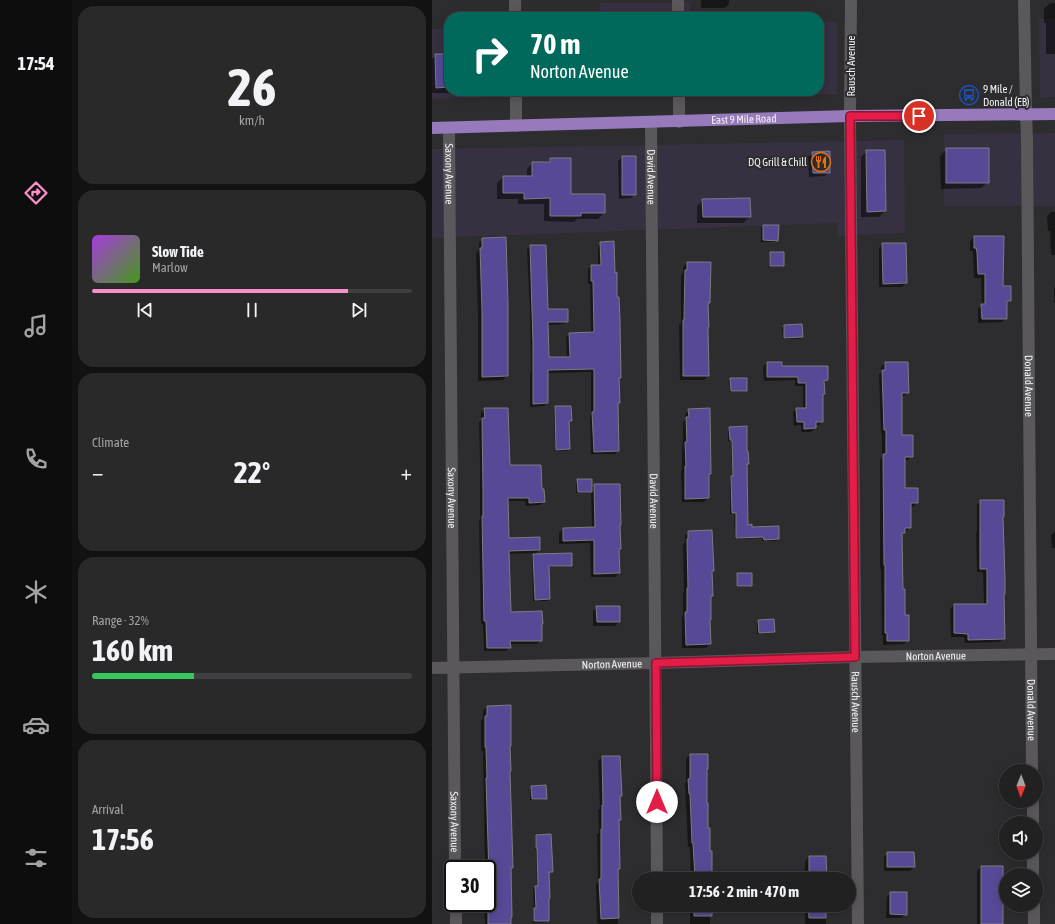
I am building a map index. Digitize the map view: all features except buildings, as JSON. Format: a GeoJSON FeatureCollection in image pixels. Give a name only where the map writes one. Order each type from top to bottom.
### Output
{"type":"FeatureCollection","features":[{"type":"Feature","properties":{"kind":"main road","name":"East 9 Mile Road"},"geometry":{"type":"LineString","coordinates":[[432,128],[651,123],[850,116],[1026,113],[1055,114]]}},
{"type":"Feature","properties":{"kind":"street"},"geometry":{"type":"LineString","coordinates":[[515,0],[515,12]]}},
{"type":"Feature","properties":{"kind":"street"},"geometry":{"type":"LineString","coordinates":[[678,0],[678,12]]}},
{"type":"Feature","properties":{"kind":"street","name":"Rausch Avenue"},"geometry":{"type":"LineString","coordinates":[[851,0],[850,116],[858,924]]}},
{"type":"Feature","properties":{"kind":"street","name":"Donald Avenue"},"geometry":{"type":"LineString","coordinates":[[1024,0],[1027,139],[1032,764]]}},
{"type":"Feature","properties":{"kind":"street"},"geometry":{"type":"LineString","coordinates":[[516,96],[516,126]]}},
{"type":"Feature","properties":{"kind":"street"},"geometry":{"type":"LineString","coordinates":[[679,96],[679,122]]}},
{"type":"Feature","properties":{"kind":"street","name":"David Avenue"},"geometry":{"type":"LineString","coordinates":[[651,123],[657,872]]}},
{"type":"Feature","properties":{"kind":"street","name":"Saxony Avenue"},"geometry":{"type":"LineString","coordinates":[[448,128],[455,860]]}},
{"type":"Feature","properties":{"kind":"street","name":"Norton Avenue"},"geometry":{"type":"LineString","coordinates":[[432,668],[855,657],[1055,654]]}},
{"type":"Feature","properties":{"kind":"street"},"geometry":{"type":"LineString","coordinates":[[456,912],[456,924]]}},
{"type":"Feature","properties":{"kind":"street"},"geometry":{"type":"LineString","coordinates":[[657,912],[657,924]]}},
{"type":"Feature","properties":{"kind":"street"},"geometry":{"type":"LineString","coordinates":[[1034,912],[1034,924]]}},
{"type":"Feature","properties":{"kind":"shaded area"},"geometry":{"type":"Polygon","coordinates":[[[600,3],[690,3],[691,12],[601,12],[600,3]]]}},
{"type":"Feature","properties":{"kind":"shaded area"},"geometry":{"type":"Polygon","coordinates":[[[1039,19],[1055,19],[1055,97],[1040,98],[1039,19]]]}},
{"type":"Feature","properties":{"kind":"shaded area"},"geometry":{"type":"Polygon","coordinates":[[[824,22],[837,22],[837,95],[824,94],[824,22]]]}},
{"type":"Feature","properties":{"kind":"shaded area"},"geometry":{"type":"Polygon","coordinates":[[[444,28],[444,96],[694,96],[500,97],[432,99],[432,29],[444,28]]]}},
{"type":"Feature","properties":{"kind":"shaded area"},"geometry":{"type":"Polygon","coordinates":[[[1055,133],[1055,206],[944,206],[944,134],[1055,133]]]}},
{"type":"Feature","properties":{"kind":"shaded area"},"geometry":{"type":"Polygon","coordinates":[[[904,140],[905,233],[837,236],[837,223],[432,238],[432,149],[904,140]]]}},
{"type":"Feature","properties":{"kind":"place","name":"9 Mile / Donald (EB)"},"geometry":{"type":"Point","coordinates":[969,95]}},
{"type":"Feature","properties":{"kind":"place","name":"DQ Grill & Chill"},"geometry":{"type":"Point","coordinates":[821,162]}},
{"type":"Feature","properties":{"kind":"route"},"geometry":{"type":"LineString","coordinates":[[657,802],[656,663],[855,657],[850,116],[919,116]]}}]}
